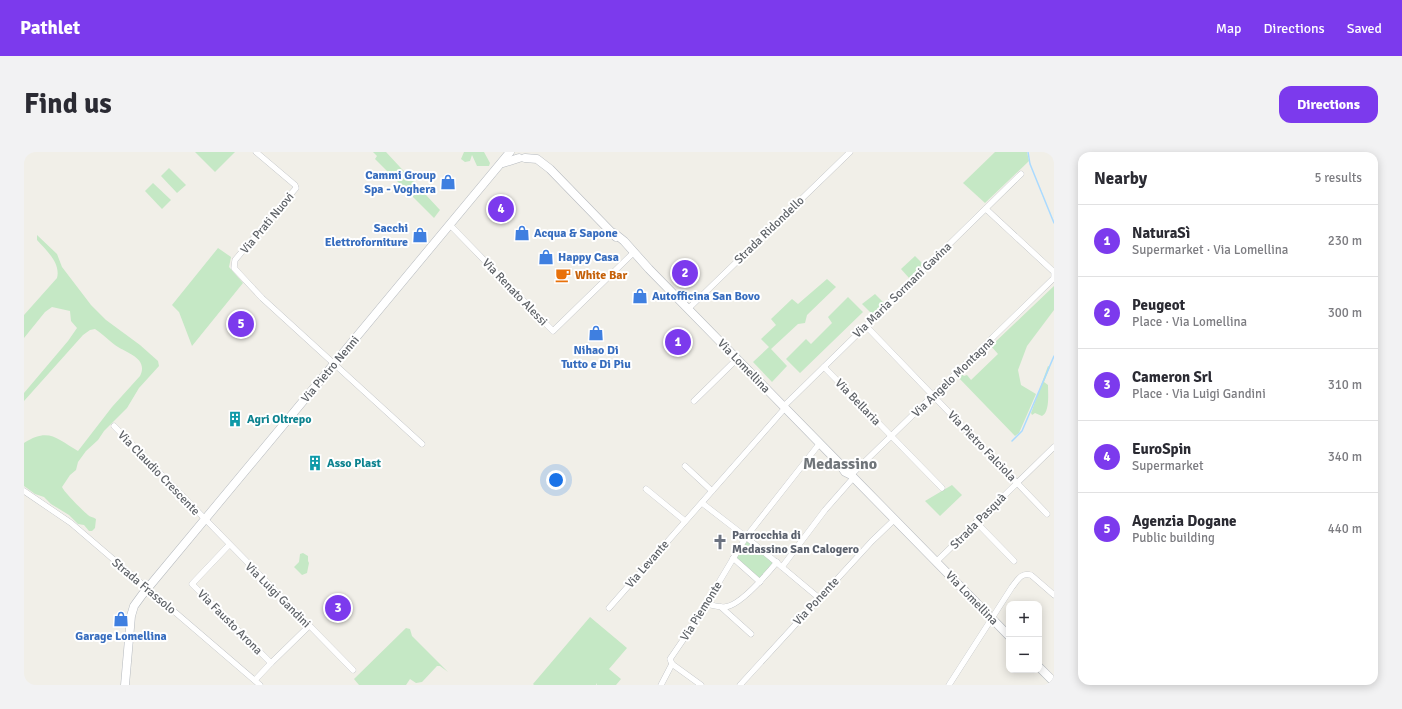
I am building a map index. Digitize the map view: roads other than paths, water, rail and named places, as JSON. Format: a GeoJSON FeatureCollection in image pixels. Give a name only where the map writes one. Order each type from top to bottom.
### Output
{"type":"FeatureCollection","features":[{"type":"Feature","properties":{"kind":"main road","name":"Via Pietro Nenni"},"geometry":{"type":"LineString","coordinates":[[125,685],[131,616],[134,606],[204,519],[335,364],[510,152]]}},
{"type":"Feature","properties":{"kind":"main road","name":"Via Lomellina"},"geometry":{"type":"LineString","coordinates":[[535,152],[548,162],[568,186]]}},
{"type":"Feature","properties":{"kind":"main road"},"geometry":{"type":"LineString","coordinates":[[502,163],[522,155]]}},
{"type":"Feature","properties":{"kind":"main road","name":"Via Lomellina"},"geometry":{"type":"LineString","coordinates":[[522,155],[540,161],[568,186],[614,233],[632,254],[649,269]]}},
{"type":"Feature","properties":{"kind":"main road","name":"Via Lomellina"},"geometry":{"type":"LineString","coordinates":[[614,233],[628,245],[649,269],[820,443],[839,463],[845,472],[852,476],[1006,633]]}},
{"type":"Feature","properties":{"kind":"main road"},"geometry":{"type":"LineString","coordinates":[[1042,670],[1054,682]]}},
{"type":"Feature","properties":{"kind":"street","name":"Via Prati Nuovi"},"geometry":{"type":"LineString","coordinates":[[256,152],[295,185],[296,188],[235,260],[234,268],[262,298],[335,364]]}},
{"type":"Feature","properties":{"kind":"street","name":"Strada Ridondello"},"geometry":{"type":"LineString","coordinates":[[688,309],[850,152]]}},
{"type":"Feature","properties":{"kind":"street","name":"Via Maria Sormani Gavina"},"geometry":{"type":"LineString","coordinates":[[712,491],[785,407],[1021,174]]}},
{"type":"Feature","properties":{"kind":"street"},"geometry":{"type":"LineString","coordinates":[[986,209],[1054,272],[1054,277]]}},
{"type":"Feature","properties":{"kind":"street","name":"Via Renato Alessi"},"geometry":{"type":"LineString","coordinates":[[450,225],[553,331],[632,254]]}},
{"type":"Feature","properties":{"kind":"street","name":"Via Angelo Montagna"},"geometry":{"type":"LineString","coordinates":[[782,567],[852,476],[1054,277]]}},
{"type":"Feature","properties":{"kind":"street","name":"Via Pietro Falciola"},"geometry":{"type":"LineString","coordinates":[[866,326],[1047,514]]}},
{"type":"Feature","properties":{"kind":"street"},"geometry":{"type":"LineString","coordinates":[[694,401],[737,359]]}},
{"type":"Feature","properties":{"kind":"street"},"geometry":{"type":"LineString","coordinates":[[335,364],[422,444]]}},
{"type":"Feature","properties":{"kind":"street","name":"Via Bellaria"},"geometry":{"type":"LineString","coordinates":[[824,367],[942,488]]}},
{"type":"Feature","properties":{"kind":"street","name":"Via Claudio Crescente"},"geometry":{"type":"LineString","coordinates":[[114,426],[204,519]]}},
{"type":"Feature","properties":{"kind":"street"},"geometry":{"type":"LineString","coordinates":[[746,537],[820,443]]}},
{"type":"Feature","properties":{"kind":"street","name":"Strada Pasquà"},"geometry":{"type":"LineString","coordinates":[[936,562],[1054,446]]}},
{"type":"Feature","properties":{"kind":"street"},"geometry":{"type":"LineString","coordinates":[[685,466],[712,491]]}},
{"type":"Feature","properties":{"kind":"street"},"geometry":{"type":"LineString","coordinates":[[646,488],[685,521]]}},
{"type":"Feature","properties":{"kind":"street","name":"Strada Frassolo"},"geometry":{"type":"LineString","coordinates":[[24,491],[71,523],[260,685]]}},
{"type":"Feature","properties":{"kind":"street","name":"Via Levante"},"geometry":{"type":"LineString","coordinates":[[609,608],[712,491]]}},
{"type":"Feature","properties":{"kind":"street"},"geometry":{"type":"LineString","coordinates":[[702,503],[777,562],[819,598]]}},
{"type":"Feature","properties":{"kind":"street","name":"Via Luigi Gandini"},"geometry":{"type":"LineString","coordinates":[[204,519],[353,670]]}},
{"type":"Feature","properties":{"kind":"street","name":"Via Ponente"},"geometry":{"type":"LineString","coordinates":[[740,685],[872,541],[895,519]]}},
{"type":"Feature","properties":{"kind":"street"},"geometry":{"type":"LineString","coordinates":[[976,522],[1014,561]]}},
{"type":"Feature","properties":{"kind":"street","name":"Via Piemonte"},"geometry":{"type":"LineString","coordinates":[[672,664],[670,659],[706,604],[746,537]]}},
{"type":"Feature","properties":{"kind":"street","name":"Via Fausto Arona"},"geometry":{"type":"LineString","coordinates":[[229,546],[192,584],[271,663]]}},
{"type":"Feature","properties":{"kind":"street"},"geometry":{"type":"LineString","coordinates":[[733,558],[760,582]]}},
{"type":"Feature","properties":{"kind":"street"},"geometry":{"type":"LineString","coordinates":[[706,604],[725,607],[742,598],[760,582],[777,562]]}},
{"type":"Feature","properties":{"kind":"street"},"geometry":{"type":"LineString","coordinates":[[949,685],[1012,587],[1024,574],[1030,575],[1054,595]]}},
{"type":"Feature","properties":{"kind":"street"},"geometry":{"type":"LineString","coordinates":[[720,606],[751,634]]}},
{"type":"Feature","properties":{"kind":"street","name":"Via Fausto Arona"},"geometry":{"type":"LineString","coordinates":[[254,680],[309,626]]}},
{"type":"Feature","properties":{"kind":"street"},"geometry":{"type":"LineString","coordinates":[[661,685],[672,664],[701,685]]}},
{"type":"Feature","properties":{"kind":"waterway"},"geometry":{"type":"LineString","coordinates":[[1028,152],[1030,164],[1054,223]]}},
{"type":"Feature","properties":{"kind":"waterway"},"geometry":{"type":"LineString","coordinates":[[1012,441],[1022,431],[1054,356]]}},
{"type":"Feature","properties":{"kind":"place","name":"Cammi Group Spa - Voghera"},"geometry":{"type":"Point","coordinates":[448,182]}},
{"type":"Feature","properties":{"kind":"place","name":"EuroSpin"},"geometry":{"type":"Point","coordinates":[501,209]}},
{"type":"Feature","properties":{"kind":"place","name":"Acqua & Sapone"},"geometry":{"type":"Point","coordinates":[522,233]}},
{"type":"Feature","properties":{"kind":"place","name":"Sacchi Elettroforniture"},"geometry":{"type":"Point","coordinates":[420,235]}},
{"type":"Feature","properties":{"kind":"place","name":"Happy Casa"},"geometry":{"type":"Point","coordinates":[546,257]}},
{"type":"Feature","properties":{"kind":"place","name":"Peugeot"},"geometry":{"type":"Point","coordinates":[685,273]}},
{"type":"Feature","properties":{"kind":"place","name":"White Bar"},"geometry":{"type":"Point","coordinates":[563,275]}},
{"type":"Feature","properties":{"kind":"place","name":"Autofficina San Bovo"},"geometry":{"type":"Point","coordinates":[640,296]}},
{"type":"Feature","properties":{"kind":"place","name":"Agenzia Dogane"},"geometry":{"type":"Point","coordinates":[241,324]}},
{"type":"Feature","properties":{"kind":"place","name":"Nihao Di Tutto e Di Piu"},"geometry":{"type":"Point","coordinates":[596,333]}},
{"type":"Feature","properties":{"kind":"place","name":"NaturaSì"},"geometry":{"type":"Point","coordinates":[678,342]}},
{"type":"Feature","properties":{"kind":"place","name":"Agri Oltrepo"},"geometry":{"type":"Point","coordinates":[235,419]}},
{"type":"Feature","properties":{"kind":"place","name":"Asso Plast"},"geometry":{"type":"Point","coordinates":[315,463]}},
{"type":"Feature","properties":{"kind":"place","name":"Parrocchia di Medassino San Calogero"},"geometry":{"type":"Point","coordinates":[720,542]}},
{"type":"Feature","properties":{"kind":"place","name":"Cameron Srl"},"geometry":{"type":"Point","coordinates":[338,608]}},
{"type":"Feature","properties":{"kind":"place","name":"Garage Lomellina"},"geometry":{"type":"Point","coordinates":[121,619]}},
{"type":"Feature","properties":{"kind":"district","name":"Medassino"},"geometry":{"type":"Point","coordinates":[840,463]}}]}
